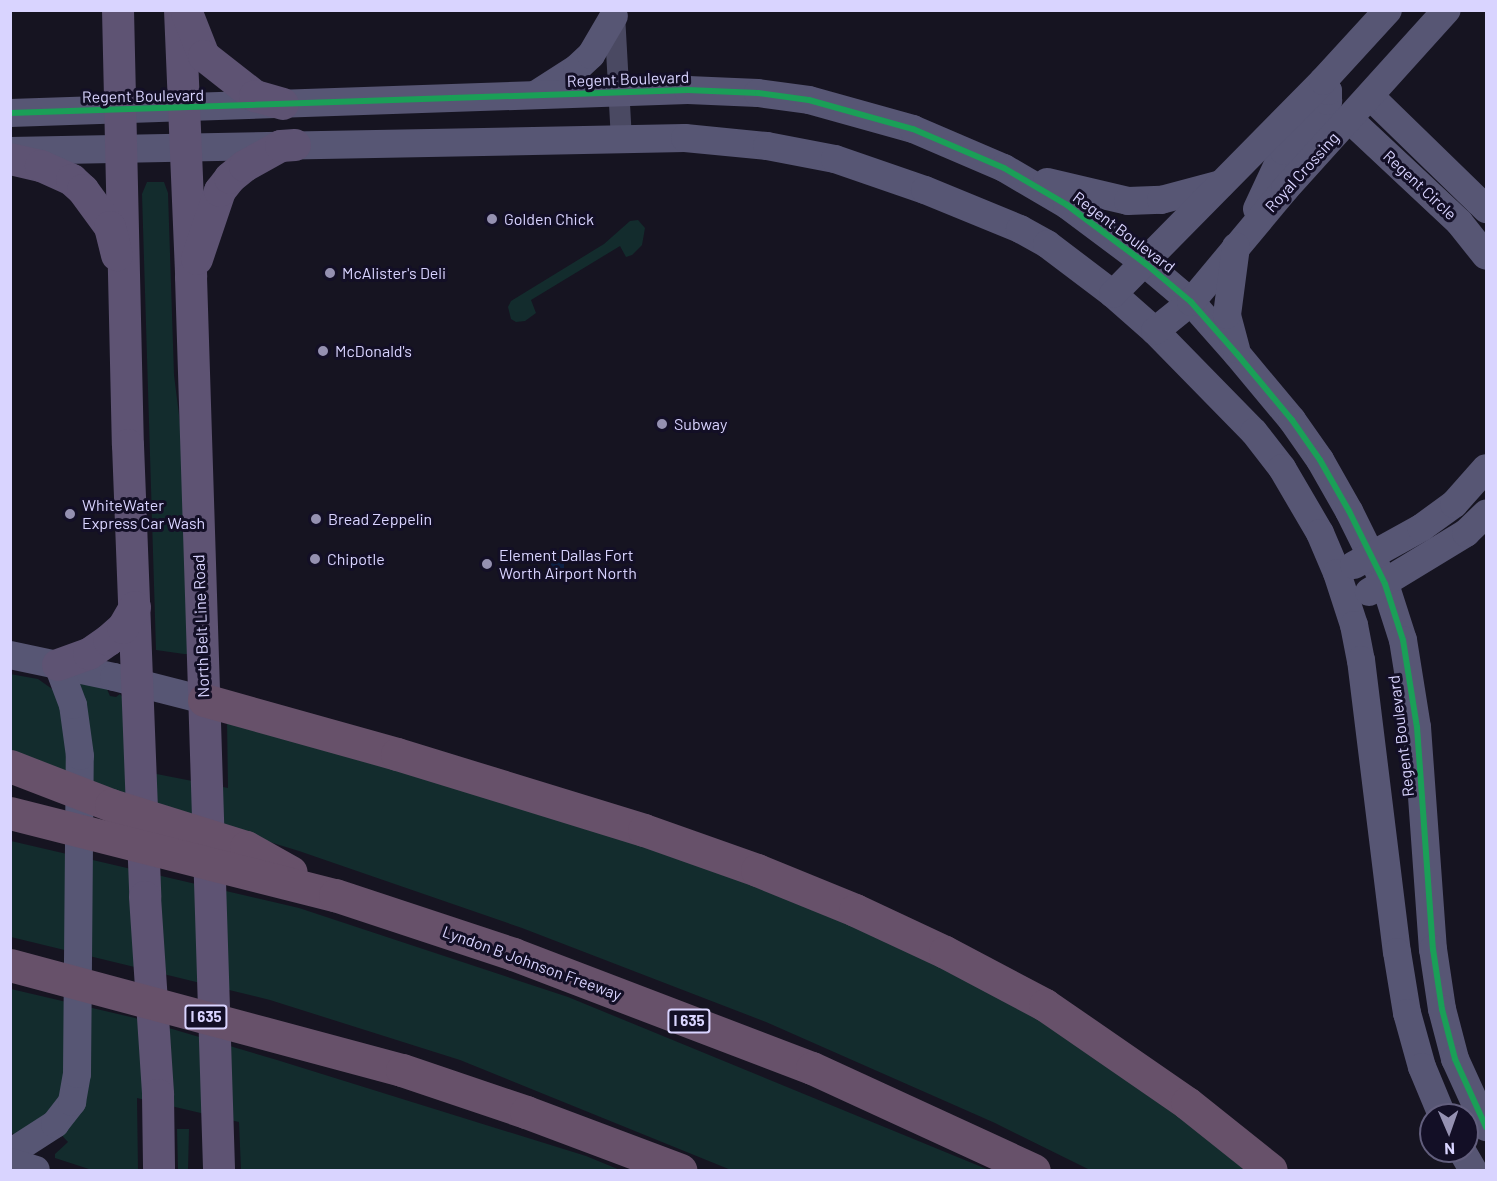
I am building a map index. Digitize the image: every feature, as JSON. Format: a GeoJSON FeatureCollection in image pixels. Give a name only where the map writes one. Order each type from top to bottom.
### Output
{"type":"FeatureCollection","features":[{"type":"Feature","properties":{"kind":"highway"},"geometry":{"type":"LineString","coordinates":[[204,700],[396,754],[644,830],[757,870],[855,910],[945,952],[1045,1005],[1187,1103],[1271,1170]]}},
{"type":"Feature","properties":{"kind":"highway"},"geometry":{"type":"LineString","coordinates":[[10,766],[111,805],[246,847],[335,895]]}},
{"type":"Feature","properties":{"kind":"highway","name":"Lyndon B Johnson Freeway"},"geometry":{"type":"LineString","coordinates":[[10,813],[335,895],[513,954],[812,1068],[1034,1170]]}},
{"type":"Feature","properties":{"kind":"highway","name":"I 635"},"geometry":{"type":"LineString","coordinates":[[10,965],[402,1070],[526,1112],[680,1170]]}},
{"type":"Feature","properties":{"kind":"main road"},"geometry":{"type":"LineString","coordinates":[[118,10],[138,723],[145,897],[158,1095],[159,1170]]}},
{"type":"Feature","properties":{"kind":"main road","name":"North Belt Line Road"},"geometry":{"type":"LineString","coordinates":[[180,10],[182,109],[191,277],[219,1170]]}},
{"type":"Feature","properties":{"kind":"main road"},"geometry":{"type":"LineString","coordinates":[[186,10],[204,56],[255,96],[283,104]]}},
{"type":"Feature","properties":{"kind":"main road"},"geometry":{"type":"LineString","coordinates":[[191,277],[220,191],[245,166],[281,146],[295,145]]}},
{"type":"Feature","properties":{"kind":"main road"},"geometry":{"type":"LineString","coordinates":[[10,159],[41,166],[72,180],[83,190],[110,226],[126,279]]}},
{"type":"Feature","properties":{"kind":"main road"},"geometry":{"type":"LineString","coordinates":[[58,665],[89,654],[109,640],[123,628],[135,607]]}},
{"type":"Feature","properties":{"kind":"street"},"geometry":{"type":"LineString","coordinates":[[1113,294],[1146,264],[1323,81],[1388,10]]}},
{"type":"Feature","properties":{"kind":"street","name":"Royal Crossing"},"geometry":{"type":"LineString","coordinates":[[1155,331],[1191,302],[1242,239],[1447,10]]}},
{"type":"Feature","properties":{"kind":"street"},"geometry":{"type":"LineString","coordinates":[[1426,33],[1468,10]]}},
{"type":"Feature","properties":{"kind":"street"},"geometry":{"type":"LineString","coordinates":[[614,13],[621,139]]}},
{"type":"Feature","properties":{"kind":"street"},"geometry":{"type":"LineString","coordinates":[[535,96],[577,68],[591,55],[614,13]]}},
{"type":"Feature","properties":{"kind":"street"},"geometry":{"type":"LineString","coordinates":[[1237,354],[1227,315],[1242,239],[1284,151],[1328,101],[1329,91],[1323,81]]}},
{"type":"Feature","properties":{"kind":"street","name":"Regent Boulevard"},"geometry":{"type":"LineString","coordinates":[[10,113],[182,109],[688,90],[758,93],[809,100],[913,129],[1004,168],[1067,205],[1146,264],[1191,302],[1237,354],[1292,420],[1320,459],[1385,584],[1403,640],[1417,727],[1433,949],[1442,1009],[1455,1057],[1486,1127]]}},
{"type":"Feature","properties":{"kind":"street","name":"Regent Circle"},"geometry":{"type":"LineString","coordinates":[[1371,97],[1486,210]]}},
{"type":"Feature","properties":{"kind":"street","name":"Regent Circle"},"geometry":{"type":"LineString","coordinates":[[1349,119],[1459,222],[1486,256]]}},
{"type":"Feature","properties":{"kind":"street","name":"Regent Boulevard"},"geometry":{"type":"LineString","coordinates":[[10,151],[685,138],[767,146],[846,162],[925,190],[1020,229],[1047,244],[1113,294],[1188,362],[1254,432],[1282,468],[1320,533],[1347,603],[1361,660],[1396,952],[1407,1013],[1422,1067],[1437,1103]]}},
{"type":"Feature","properties":{"kind":"street"},"geometry":{"type":"LineString","coordinates":[[1004,168],[1059,186],[1128,201],[1161,200],[1223,183]]}},
{"type":"Feature","properties":{"kind":"street"},"geometry":{"type":"LineString","coordinates":[[1459,222],[1486,210]]}},
{"type":"Feature","properties":{"kind":"street"},"geometry":{"type":"LineString","coordinates":[[1337,573],[1371,557],[1421,528],[1454,504],[1486,468]]}},
{"type":"Feature","properties":{"kind":"street"},"geometry":{"type":"LineString","coordinates":[[1347,603],[1385,584],[1466,533],[1486,513]]}},
{"type":"Feature","properties":{"kind":"street"},"geometry":{"type":"LineString","coordinates":[[10,655],[138,682],[204,700]]}},
{"type":"Feature","properties":{"kind":"street"},"geometry":{"type":"LineString","coordinates":[[10,1153],[55,1124],[72,1102],[77,1074],[80,756],[73,705],[58,665]]}},
{"type":"Feature","properties":{"kind":"street"},"geometry":{"type":"LineString","coordinates":[[10,1162],[36,1170]]}},
{"type":"Feature","properties":{"kind":"green space"},"geometry":{"type":"Polygon","coordinates":[[[147,182],[164,182],[168,193],[174,375],[180,423],[192,654],[156,650],[142,194],[147,182]]]}},
{"type":"Feature","properties":{"kind":"green space"},"geometry":{"type":"Polygon","coordinates":[[[638,220],[645,228],[642,245],[632,255],[626,257],[620,246],[531,300],[536,313],[525,321],[516,322],[511,319],[508,307],[511,301],[604,244],[630,221],[638,220]]]}},
{"type":"Feature","properties":{"kind":"green space"},"geometry":{"type":"Polygon","coordinates":[[[10,674],[38,679],[55,691],[72,683],[106,687],[110,696],[116,697],[120,694],[123,698],[126,768],[228,788],[227,720],[672,852],[887,937],[1052,1024],[1256,1170],[1090,1170],[995,1123],[766,1022],[522,928],[299,851],[125,798],[11,754],[10,674]]]}},
{"type":"Feature","properties":{"kind":"green space"},"geometry":{"type":"Polygon","coordinates":[[[11,841],[299,908],[568,997],[989,1170],[731,1170],[460,1060],[270,1000],[11,937],[11,841]]]}},
{"type":"Feature","properties":{"kind":"green space"},"geometry":{"type":"Polygon","coordinates":[[[11,989],[135,1018],[277,1060],[586,1156],[620,1170],[241,1170],[239,1122],[137,1098],[138,1170],[92,1170],[55,1158],[55,1154],[68,1142],[55,1128],[19,1136],[11,1133],[11,989]]]}},
{"type":"Feature","properties":{"kind":"green space"},"geometry":{"type":"Polygon","coordinates":[[[177,1129],[189,1129],[188,1170],[178,1170],[177,1129]]]}},
{"type":"Feature","properties":{"kind":"water"},"geometry":{"type":"Polygon","coordinates":[[[564,550],[564,575],[551,575],[551,551],[564,550]]]}},
{"type":"Feature","properties":{"kind":"cycle path"},"geometry":{"type":"LineString","coordinates":[[10,113],[688,90],[758,93],[809,100],[913,129],[1004,168],[1067,205],[1146,264],[1191,302],[1237,354],[1292,420],[1320,460],[1349,511],[1385,584],[1403,640],[1417,727],[1433,949],[1442,1009],[1455,1059],[1486,1127]]}},
{"type":"Feature","properties":{"kind":"place","name":"Golden Chick"},"geometry":{"type":"Point","coordinates":[492,219]}},
{"type":"Feature","properties":{"kind":"place","name":"McAlister's Deli"},"geometry":{"type":"Point","coordinates":[330,273]}},
{"type":"Feature","properties":{"kind":"place","name":"McDonald's"},"geometry":{"type":"Point","coordinates":[323,351]}},
{"type":"Feature","properties":{"kind":"place","name":"Subway"},"geometry":{"type":"Point","coordinates":[662,424]}},
{"type":"Feature","properties":{"kind":"place","name":"WhiteWater Express Car Wash"},"geometry":{"type":"Point","coordinates":[70,514]}},
{"type":"Feature","properties":{"kind":"place","name":"Bread Zeppelin"},"geometry":{"type":"Point","coordinates":[316,519]}},
{"type":"Feature","properties":{"kind":"place","name":"Chipotle"},"geometry":{"type":"Point","coordinates":[315,559]}},
{"type":"Feature","properties":{"kind":"place","name":"Element Dallas Fort Worth Airport North"},"geometry":{"type":"Point","coordinates":[487,564]}}]}
